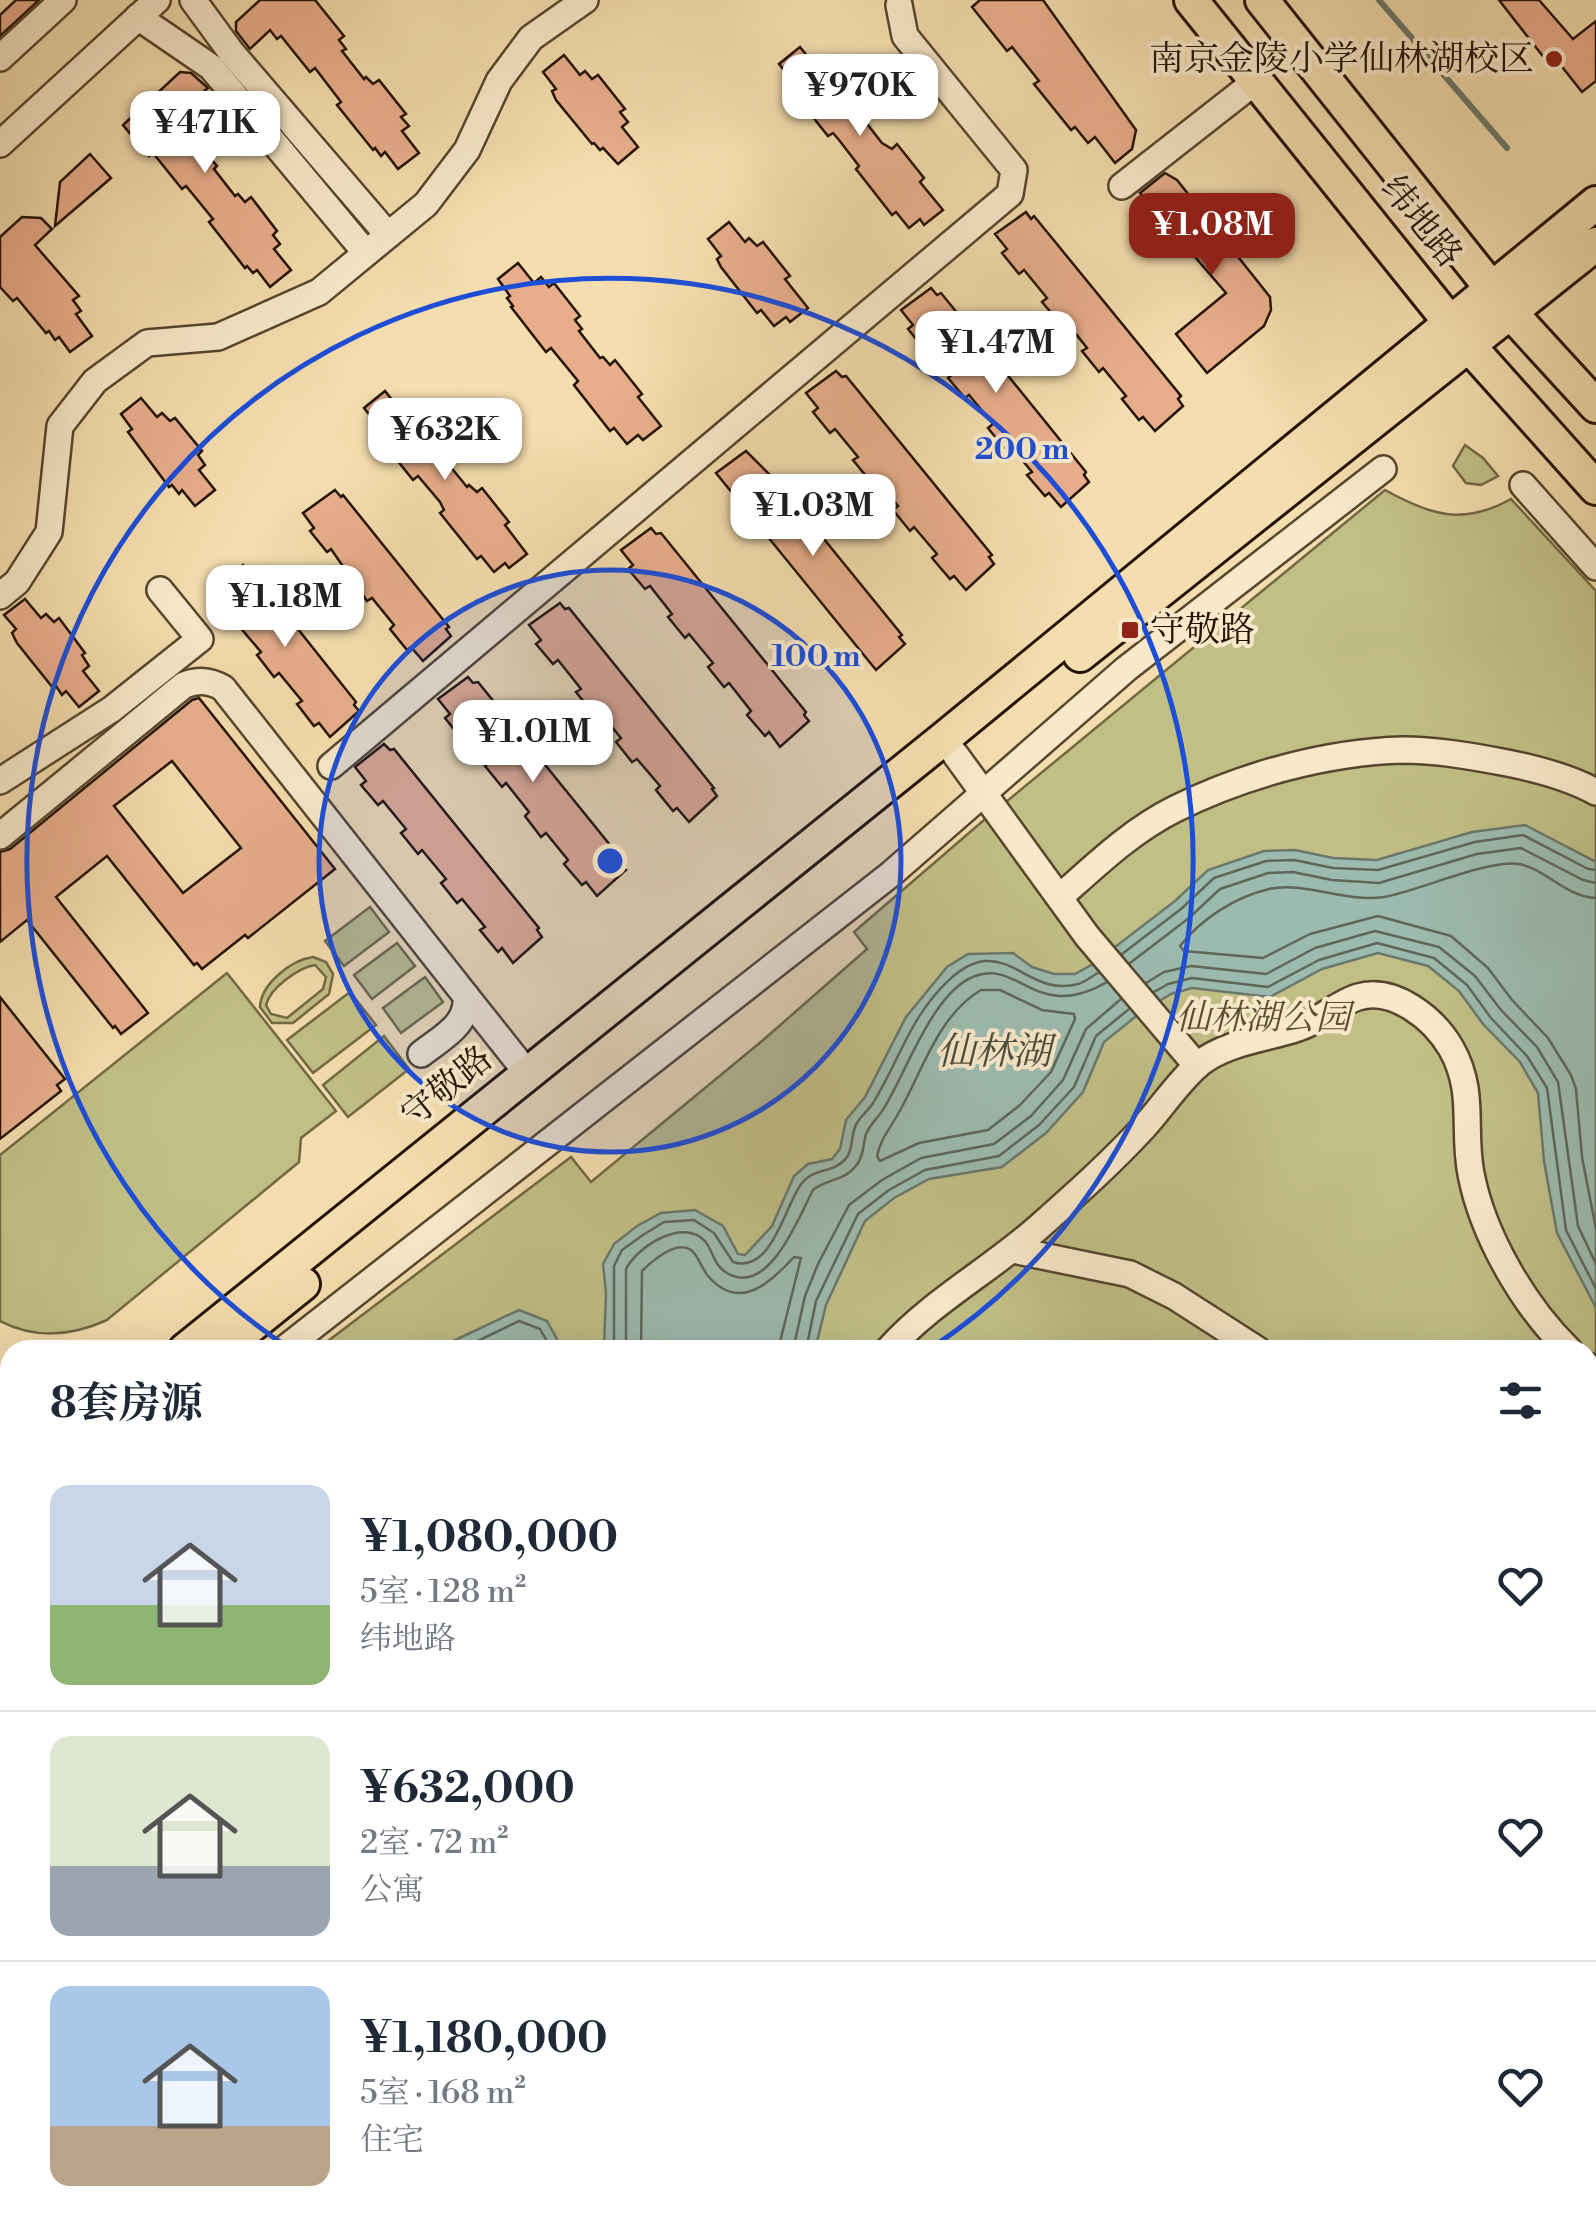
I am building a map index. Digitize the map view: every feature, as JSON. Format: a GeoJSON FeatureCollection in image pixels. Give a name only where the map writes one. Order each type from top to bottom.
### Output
{"type":"FeatureCollection","features":[{"type":"Feature","properties":{"kind":"main road","name":"纬地路"},"geometry":{"type":"LineString","coordinates":[[1191,0],[1459,334],[1596,488]]}},
{"type":"Feature","properties":{"kind":"main road","name":"纬地路"},"geometry":{"type":"LineString","coordinates":[[1262,0],[1501,300],[1596,406]]}},
{"type":"Feature","properties":{"kind":"main road","name":"守敬路"},"geometry":{"type":"LineString","coordinates":[[233,1340],[955,754],[1501,300],[1596,203]]}},
{"type":"Feature","properties":{"kind":"main road","name":"守敬路"},"geometry":{"type":"LineString","coordinates":[[1501,300],[1596,244]]}},
{"type":"Feature","properties":{"kind":"main road","name":"守敬路"},"geometry":{"type":"LineString","coordinates":[[197,1340],[942,740],[1459,334]]}},
{"type":"Feature","properties":{"kind":"street"},"geometry":{"type":"LineString","coordinates":[[0,58],[63,0]]}},
{"type":"Feature","properties":{"kind":"street"},"geometry":{"type":"LineString","coordinates":[[193,0],[230,52],[388,234]]}},
{"type":"Feature","properties":{"kind":"street"},"geometry":{"type":"LineString","coordinates":[[0,596],[17,582],[49,532],[60,426],[96,381],[147,343],[218,337],[319,292],[426,204],[467,150],[499,81],[531,38],[584,0]]}},
{"type":"Feature","properties":{"kind":"street"},"geometry":{"type":"LineString","coordinates":[[331,766],[1010,194],[1014,170],[905,36],[900,2]]}},
{"type":"Feature","properties":{"kind":"street"},"geometry":{"type":"LineString","coordinates":[[0,144],[148,8],[211,68],[366,253]]}},
{"type":"Feature","properties":{"kind":"street"},"geometry":{"type":"LineString","coordinates":[[1122,186],[1256,81]]}},
{"type":"Feature","properties":{"kind":"street"},"geometry":{"type":"LineString","coordinates":[[296,1340],[891,874],[1126,669],[1382,469]]}},
{"type":"Feature","properties":{"kind":"street"},"geometry":{"type":"LineString","coordinates":[[1523,485],[1596,567]]}},
{"type":"Feature","properties":{"kind":"street"},"geometry":{"type":"LineString","coordinates":[[0,781],[112,709],[200,639],[160,590]]}},
{"type":"Feature","properties":{"kind":"street"},"geometry":{"type":"LineString","coordinates":[[0,836],[184,685],[209,682],[222,688],[528,1074]]}},
{"type":"Feature","properties":{"kind":"street"},"geometry":{"type":"LineString","coordinates":[[1060,897],[1110,852],[1175,809],[1256,777],[1307,764],[1404,750],[1464,755],[1541,771],[1576,781],[1596,792]]}},
{"type":"Feature","properties":{"kind":"street"},"geometry":{"type":"LineString","coordinates":[[955,754],[1087,936],[1197,1066]]}},
{"type":"Feature","properties":{"kind":"street"},"geometry":{"type":"LineString","coordinates":[[897,1340],[956,1288],[1013,1250],[1128,1145],[1197,1066],[1217,1052],[1317,1020],[1360,996],[1376,994],[1397,999],[1414,1009],[1451,1048],[1468,1094],[1471,1175],[1506,1264],[1546,1328],[1559,1340]]}},
{"type":"Feature","properties":{"kind":"street"},"geometry":{"type":"LineString","coordinates":[[421,1054],[461,1021],[466,1014],[466,996]]}},
{"type":"Feature","properties":{"kind":"street"},"geometry":{"type":"LineString","coordinates":[[1013,1250],[1130,1274],[1174,1296],[1242,1340]]}},
{"type":"Feature","properties":{"kind":"green space"},"geometry":{"type":"Polygon","coordinates":[[[1465,445],[1498,476],[1481,485],[1466,483],[1453,466],[1465,445]]]}},
{"type":"Feature","properties":{"kind":"green space","name":"仙林湖公园"},"geometry":{"type":"Polygon","coordinates":[[[1385,490],[1417,506],[1447,514],[1477,512],[1511,499],[1596,591],[1596,1340],[329,1340],[571,1157],[591,1182],[867,949],[854,932],[1385,490]]]}},
{"type":"Feature","properties":{"kind":"green space"},"geometry":{"type":"Polygon","coordinates":[[[370,907],[389,932],[344,966],[325,941],[370,907]]]}},
{"type":"Feature","properties":{"kind":"green space"},"geometry":{"type":"Polygon","coordinates":[[[397,943],[415,966],[372,999],[354,975],[397,943]]]}},
{"type":"Feature","properties":{"kind":"green space"},"geometry":{"type":"Polygon","coordinates":[[[313,957],[326,962],[333,974],[329,994],[293,1023],[272,1023],[260,1007],[266,990],[287,968],[313,957]],[[315,965],[293,974],[269,999],[266,1005],[271,1014],[287,1018],[323,989],[326,977],[315,965]]]}},
{"type":"Feature","properties":{"kind":"green space"},"geometry":{"type":"Polygon","coordinates":[[[227,973],[336,1111],[301,1138],[299,1162],[107,1320],[54,1333],[27,1331],[0,1321],[0,1155],[227,973]]]}},
{"type":"Feature","properties":{"kind":"green space"},"geometry":{"type":"Polygon","coordinates":[[[425,977],[443,1002],[401,1033],[383,1008],[425,977]]]}},
{"type":"Feature","properties":{"kind":"green space"},"geometry":{"type":"Polygon","coordinates":[[[350,992],[376,1025],[313,1073],[287,1040],[350,992]]]}},
{"type":"Feature","properties":{"kind":"green space"},"geometry":{"type":"Polygon","coordinates":[[[384,1036],[409,1069],[348,1117],[323,1085],[384,1036]]]}},
{"type":"Feature","properties":{"kind":"water","name":"仙林湖"},"geometry":{"type":"Polygon","coordinates":[[[1525,825],[1596,862],[1596,1308],[1557,1233],[1544,1161],[1538,1093],[1520,1062],[1483,1024],[1459,991],[1428,966],[1378,953],[1322,969],[1270,997],[1192,988],[1171,994],[1140,1013],[1104,1042],[1083,1092],[1046,1133],[1002,1167],[929,1179],[894,1198],[865,1221],[826,1305],[817,1340],[604,1340],[603,1264],[614,1244],[661,1213],[695,1210],[723,1226],[738,1254],[745,1255],[772,1226],[794,1176],[808,1164],[832,1159],[840,1149],[846,1120],[865,1097],[906,1017],[947,967],[968,954],[1013,953],[1032,967],[1054,974],[1075,974],[1175,901],[1208,870],[1264,851],[1295,850],[1333,858],[1377,860],[1472,832],[1525,825]]]}},
{"type":"Feature","properties":{"kind":"water"},"geometry":{"type":"Polygon","coordinates":[[[519,1310],[547,1321],[557,1340],[455,1340],[519,1310]]]}},
{"type":"Feature","properties":{"kind":"building"},"geometry":{"type":"Polygon","coordinates":[[[16,0],[39,0],[0,36],[0,15],[16,0]]]}},
{"type":"Feature","properties":{"kind":"building"},"geometry":{"type":"Polygon","coordinates":[[[260,0],[315,0],[344,36],[339,40],[346,49],[342,51],[364,79],[373,84],[379,80],[406,114],[401,117],[409,126],[402,131],[419,153],[398,169],[385,152],[381,156],[373,150],[337,105],[341,102],[315,68],[310,72],[281,36],[277,39],[270,30],[250,49],[236,31],[236,22],[260,0]]]}},
{"type":"Feature","properties":{"kind":"building"},"geometry":{"type":"Polygon","coordinates":[[[980,0],[1043,0],[1136,130],[1132,149],[1115,163],[1095,137],[1088,143],[1075,127],[1071,130],[1034,84],[1039,81],[1012,47],[1007,51],[972,7],[980,0]]]}},
{"type":"Feature","properties":{"kind":"building"},"geometry":{"type":"Polygon","coordinates":[[[1499,0],[1539,0],[1573,39],[1596,21],[1596,81],[1582,92],[1559,63],[1552,68],[1499,0]]]}},
{"type":"Feature","properties":{"kind":"building"},"geometry":{"type":"Polygon","coordinates":[[[800,47],[816,67],[823,62],[831,71],[836,67],[863,101],[857,105],[864,113],[861,116],[882,143],[892,149],[897,144],[924,178],[920,182],[943,210],[924,225],[920,219],[909,228],[896,212],[892,215],[839,140],[833,133],[828,136],[793,92],[789,83],[792,80],[779,64],[800,47]]]}},
{"type":"Feature","properties":{"kind":"building"},"geometry":{"type":"Polygon","coordinates":[[[564,55],[580,75],[585,71],[592,79],[598,75],[625,109],[620,112],[628,122],[622,127],[638,147],[618,164],[603,148],[592,144],[556,100],[552,91],[556,89],[543,72],[564,55]]]}},
{"type":"Feature","properties":{"kind":"building"},"geometry":{"type":"Polygon","coordinates":[[[180,72],[191,73],[208,88],[181,111],[216,154],[210,158],[217,166],[214,169],[235,196],[238,194],[245,202],[251,197],[277,231],[273,235],[280,244],[274,249],[291,270],[270,287],[257,270],[253,273],[245,268],[186,186],[182,189],[153,153],[149,156],[123,125],[180,72]]]}},
{"type":"Feature","properties":{"kind":"building"},"geometry":{"type":"Polygon","coordinates":[[[90,154],[111,178],[55,226],[60,182],[90,154]]]}},
{"type":"Feature","properties":{"kind":"building"},"geometry":{"type":"Polygon","coordinates":[[[1165,173],[1177,180],[1270,297],[1271,310],[1264,326],[1207,373],[1176,334],[1226,293],[1140,193],[1165,173]]]}},
{"type":"Feature","properties":{"kind":"building"},"geometry":{"type":"Polygon","coordinates":[[[1026,212],[1031,219],[1034,216],[1181,396],[1178,399],[1183,406],[1155,431],[1143,417],[1139,420],[1103,368],[1099,372],[1082,351],[1087,348],[1064,319],[1059,322],[1042,302],[1047,298],[1024,270],[1019,274],[1002,253],[1007,249],[995,234],[1026,212]]]}},
{"type":"Feature","properties":{"kind":"building"},"geometry":{"type":"Polygon","coordinates":[[[22,217],[41,218],[52,229],[35,245],[79,296],[73,300],[81,311],[76,314],[92,336],[70,352],[59,337],[55,340],[49,331],[46,333],[17,298],[13,301],[0,287],[0,237],[22,217]]]}},
{"type":"Feature","properties":{"kind":"building"},"geometry":{"type":"Polygon","coordinates":[[[729,222],[745,242],[749,238],[757,246],[763,242],[790,276],[785,279],[808,308],[790,322],[786,317],[774,326],[761,310],[757,313],[721,267],[717,259],[721,256],[708,239],[729,222]]]}},
{"type":"Feature","properties":{"kind":"building"},"geometry":{"type":"Polygon","coordinates":[[[518,263],[534,283],[541,277],[549,287],[554,283],[580,316],[575,320],[582,329],[579,331],[600,358],[610,365],[615,360],[661,426],[643,440],[638,435],[627,444],[614,428],[610,431],[574,385],[578,381],[551,348],[546,352],[511,307],[507,298],[510,296],[498,279],[518,263]]]}},
{"type":"Feature","properties":{"kind":"building"},"geometry":{"type":"Polygon","coordinates":[[[931,288],[937,295],[941,293],[1086,472],[1089,482],[1061,507],[1027,475],[1032,472],[1009,444],[1004,448],[988,428],[993,424],[969,395],[965,398],[948,378],[953,374],[930,346],[925,350],[908,329],[913,325],[901,310],[931,288]]]}},
{"type":"Feature","properties":{"kind":"building"},"geometry":{"type":"Polygon","coordinates":[[[836,371],[846,376],[992,555],[989,557],[994,564],[966,590],[932,558],[937,554],[914,527],[910,531],[893,510],[898,506],[874,477],[870,481],[853,460],[858,457],[835,429],[830,433],[813,412],[818,408],[806,393],[836,371]]]}},
{"type":"Feature","properties":{"kind":"building"},"geometry":{"type":"Polygon","coordinates":[[[385,391],[401,411],[408,406],[416,415],[420,411],[447,444],[442,449],[449,457],[445,460],[467,487],[477,492],[482,488],[509,522],[505,525],[527,554],[509,568],[505,563],[494,572],[481,556],[477,559],[440,513],[444,510],[440,502],[418,476],[413,480],[377,435],[377,424],[364,408],[385,391]]]}},
{"type":"Feature","properties":{"kind":"building"},"geometry":{"type":"Polygon","coordinates":[[[141,398],[157,417],[162,413],[170,421],[175,418],[202,451],[198,455],[205,465],[199,470],[215,490],[195,506],[182,490],[179,494],[172,485],[169,487],[128,432],[132,429],[121,414],[141,398]]]}},
{"type":"Feature","properties":{"kind":"building"},"geometry":{"type":"Polygon","coordinates":[[[746,451],[780,485],[902,635],[899,637],[905,644],[876,670],[716,473],[746,451]]]}},
{"type":"Feature","properties":{"kind":"building"},"geometry":{"type":"Polygon","coordinates":[[[335,490],[449,627],[446,629],[451,636],[423,661],[411,647],[407,650],[390,629],[394,625],[372,598],[367,601],[331,549],[327,552],[310,531],[314,528],[303,513],[335,490]]]}},
{"type":"Feature","properties":{"kind":"building"},"geometry":{"type":"Polygon","coordinates":[[[651,528],[656,534],[661,533],[806,712],[809,721],[780,747],[769,732],[765,736],[747,715],[751,711],[729,683],[724,687],[708,667],[713,663],[689,634],[685,638],[650,586],[645,589],[628,569],[633,565],[621,550],[651,528]]]}},
{"type":"Feature","properties":{"kind":"building"},"geometry":{"type":"Polygon","coordinates":[[[243,565],[356,702],[359,711],[330,737],[319,723],[314,726],[297,704],[302,701],[279,673],[274,677],[257,655],[261,652],[218,607],[222,604],[210,589],[243,565]]]}},
{"type":"Feature","properties":{"kind":"building"},"geometry":{"type":"Polygon","coordinates":[[[25,599],[41,618],[46,614],[54,622],[59,618],[85,653],[82,655],[89,666],[83,671],[99,691],[79,707],[66,691],[62,695],[56,686],[53,688],[12,633],[16,629],[4,615],[25,599]]]}},
{"type":"Feature","properties":{"kind":"building"},"geometry":{"type":"Polygon","coordinates":[[[560,603],[569,608],[714,788],[717,796],[689,822],[677,808],[673,811],[656,790],[660,786],[637,759],[632,762],[616,742],[621,738],[597,709],[593,713],[576,692],[581,689],[558,660],[553,664],[536,644],[541,640],[529,625],[560,603]]]}},
{"type":"Feature","properties":{"kind":"building"},"geometry":{"type":"Polygon","coordinates":[[[468,677],[473,683],[478,682],[623,861],[620,863],[626,870],[597,896],[564,864],[568,860],[546,833],[541,837],[525,816],[529,812],[506,783],[502,787],[466,735],[461,738],[445,718],[450,714],[438,699],[468,677]]]}},
{"type":"Feature","properties":{"kind":"building"},"geometry":{"type":"Polygon","coordinates":[[[199,698],[335,869],[202,969],[197,963],[194,965],[107,856],[56,897],[148,1013],[121,1034],[27,920],[0,942],[0,852],[10,849],[199,698]],[[172,761],[114,806],[183,893],[241,848],[172,761]]]}},
{"type":"Feature","properties":{"kind":"building"},"geometry":{"type":"Polygon","coordinates":[[[384,744],[394,749],[539,928],[542,937],[513,963],[480,930],[485,927],[462,899],[457,903],[441,883],[446,879],[422,850],[418,854],[401,833],[406,829],[383,801],[378,805],[361,785],[366,781],[355,767],[384,744]]]}},
{"type":"Feature","properties":{"kind":"building"},"geometry":{"type":"Polygon","coordinates":[[[0,997],[65,1079],[57,1085],[61,1091],[0,1139],[0,997]]]}},
{"type":"Feature","properties":{"kind":"waterway"},"geometry":{"type":"LineString","coordinates":[[1379,0],[1507,148]]}},
{"type":"Feature","properties":{"kind":"place","name":"南京金陵小学仙林湖校区"},"geometry":{"type":"Point","coordinates":[1554,59]}},
{"type":"Feature","properties":{"kind":"place","name":"守敬路"},"geometry":{"type":"Point","coordinates":[1130,630]}}]}
